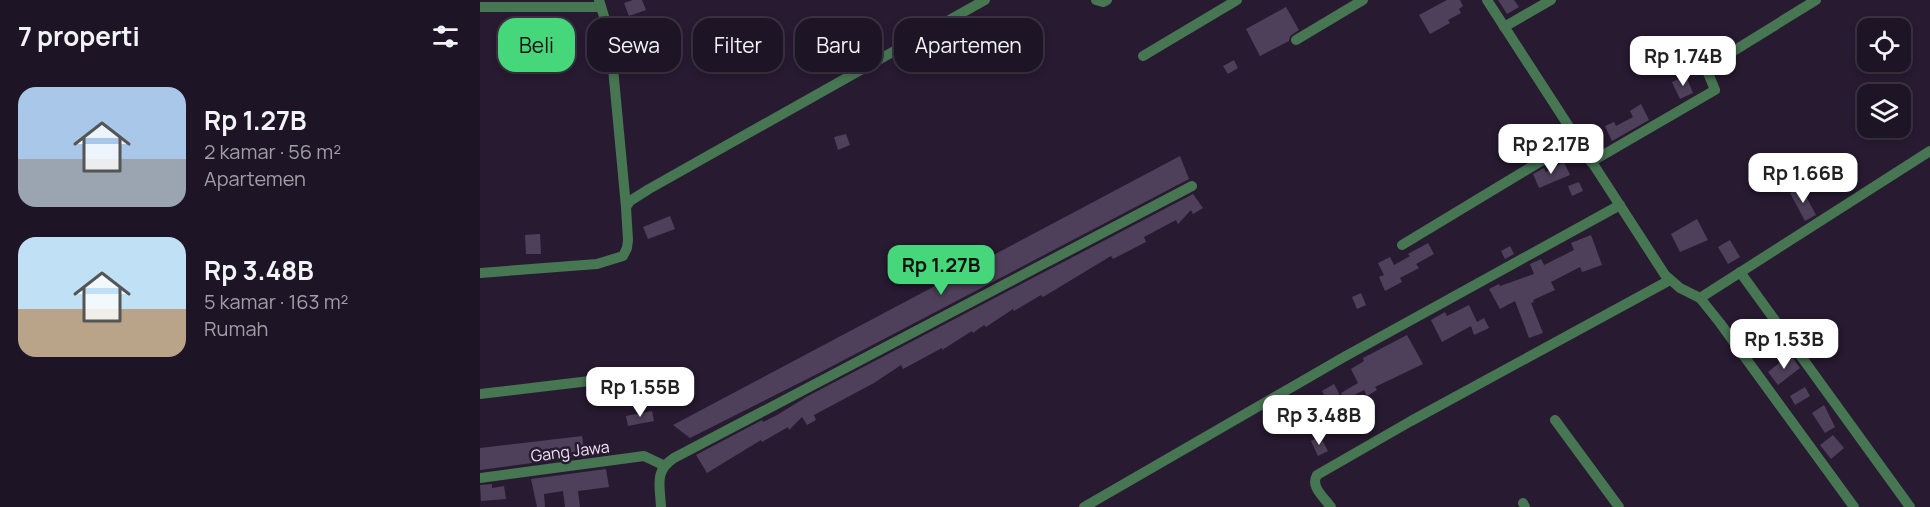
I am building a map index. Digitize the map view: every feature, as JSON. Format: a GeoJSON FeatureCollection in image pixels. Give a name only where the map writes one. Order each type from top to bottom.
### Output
{"type":"FeatureCollection","features":[{"type":"Feature","properties":{"kind":"street"},"geometry":{"type":"LineString","coordinates":[[626,207],[630,201],[649,189],[985,0]]}},
{"type":"Feature","properties":{"kind":"street"},"geometry":{"type":"LineString","coordinates":[[1096,0],[1107,0]]}},
{"type":"Feature","properties":{"kind":"street"},"geometry":{"type":"LineString","coordinates":[[1143,56],[1237,0]]}},
{"type":"Feature","properties":{"kind":"street"},"geometry":{"type":"LineString","coordinates":[[1296,40],[1363,0]]}},
{"type":"Feature","properties":{"kind":"street"},"geometry":{"type":"LineString","coordinates":[[1487,0],[1576,140],[1670,280],[1700,298],[1854,507]]}},
{"type":"Feature","properties":{"kind":"street"},"geometry":{"type":"LineString","coordinates":[[1504,27],[1551,0]]}},
{"type":"Feature","properties":{"kind":"street"},"geometry":{"type":"LineString","coordinates":[[1591,162],[1715,90],[1706,68],[1816,0]]}},
{"type":"Feature","properties":{"kind":"street"},"geometry":{"type":"LineString","coordinates":[[480,7],[600,4],[610,36],[628,240],[623,256],[597,264],[480,273]]}},
{"type":"Feature","properties":{"kind":"street"},"geometry":{"type":"LineString","coordinates":[[1402,245],[1576,140]]}},
{"type":"Feature","properties":{"kind":"street"},"geometry":{"type":"LineString","coordinates":[[1700,298],[1929,152]]}},
{"type":"Feature","properties":{"kind":"street"},"geometry":{"type":"LineString","coordinates":[[661,507],[660,473],[663,465],[1191,186]]}},
{"type":"Feature","properties":{"kind":"street"},"geometry":{"type":"LineString","coordinates":[[1084,507],[1344,357],[1620,205]]}},
{"type":"Feature","properties":{"kind":"street"},"geometry":{"type":"LineString","coordinates":[[1740,273],[1910,507]]}},
{"type":"Feature","properties":{"kind":"street"},"geometry":{"type":"LineString","coordinates":[[1331,507],[1314,485],[1317,475],[1411,421],[1670,280]]}},
{"type":"Feature","properties":{"kind":"street"},"geometry":{"type":"LineString","coordinates":[[480,394],[598,381]]}},
{"type":"Feature","properties":{"kind":"street"},"geometry":{"type":"LineString","coordinates":[[1555,420],[1619,507]]}},
{"type":"Feature","properties":{"kind":"street","name":"Gang Jawa"},"geometry":{"type":"LineString","coordinates":[[480,478],[644,456],[663,465]]}},
{"type":"Feature","properties":{"kind":"building"},"geometry":{"type":"Polygon","coordinates":[[[642,0],[646,10],[629,16],[624,3],[642,0]]]}},
{"type":"Feature","properties":{"kind":"building"},"geometry":{"type":"Polygon","coordinates":[[[1447,0],[1460,0],[1463,6],[1459,9],[1461,13],[1448,20],[1450,23],[1430,34],[1419,15],[1447,0]]]}},
{"type":"Feature","properties":{"kind":"building"},"geometry":{"type":"Polygon","coordinates":[[[1498,0],[1514,0],[1519,7],[1507,14],[1498,0]]]}},
{"type":"Feature","properties":{"kind":"building"},"geometry":{"type":"Polygon","coordinates":[[[1286,7],[1299,30],[1290,36],[1289,41],[1260,56],[1246,29],[1286,7]]]}},
{"type":"Feature","properties":{"kind":"building"},"geometry":{"type":"Polygon","coordinates":[[[1234,60],[1238,68],[1228,74],[1223,66],[1234,60]]]}},
{"type":"Feature","properties":{"kind":"building"},"geometry":{"type":"Polygon","coordinates":[[[1686,76],[1693,93],[1680,99],[1672,82],[1686,76]]]}},
{"type":"Feature","properties":{"kind":"building"},"geometry":{"type":"Polygon","coordinates":[[[1641,104],[1649,120],[1612,141],[1605,126],[1614,122],[1616,126],[1633,117],[1630,111],[1641,104]]]}},
{"type":"Feature","properties":{"kind":"building"},"geometry":{"type":"Polygon","coordinates":[[[1545,131],[1550,140],[1531,152],[1525,143],[1545,131]]]}},
{"type":"Feature","properties":{"kind":"building"},"geometry":{"type":"Polygon","coordinates":[[[846,134],[850,145],[838,150],[834,137],[846,134]]]}},
{"type":"Feature","properties":{"kind":"building"},"geometry":{"type":"Polygon","coordinates":[[[1180,156],[1189,179],[690,438],[673,425],[1180,156]]]}},
{"type":"Feature","properties":{"kind":"building"},"geometry":{"type":"Polygon","coordinates":[[[1564,162],[1570,175],[1539,188],[1533,174],[1544,168],[1546,172],[1564,162]]]}},
{"type":"Feature","properties":{"kind":"building"},"geometry":{"type":"Polygon","coordinates":[[[1579,182],[1583,191],[1572,196],[1568,186],[1579,182]]]}},
{"type":"Feature","properties":{"kind":"building"},"geometry":{"type":"Polygon","coordinates":[[[1801,187],[1816,215],[1805,221],[1790,193],[1801,187]]]}},
{"type":"Feature","properties":{"kind":"building"},"geometry":{"type":"Polygon","coordinates":[[[1193,194],[1203,208],[1193,214],[1191,210],[1178,224],[1176,220],[1144,237],[1146,242],[1113,259],[1111,256],[1043,297],[1041,295],[1014,311],[1013,309],[986,327],[984,325],[973,333],[972,331],[942,350],[942,348],[903,369],[901,365],[874,383],[814,415],[816,420],[807,425],[802,417],[789,430],[788,427],[762,442],[761,440],[707,473],[696,455],[762,420],[763,422],[777,415],[808,396],[1193,194]]]}},
{"type":"Feature","properties":{"kind":"building"},"geometry":{"type":"Polygon","coordinates":[[[670,216],[675,229],[648,239],[643,227],[670,216]]]}},
{"type":"Feature","properties":{"kind":"building"},"geometry":{"type":"Polygon","coordinates":[[[1697,219],[1708,240],[1680,252],[1671,234],[1697,219]]]}},
{"type":"Feature","properties":{"kind":"building"},"geometry":{"type":"Polygon","coordinates":[[[540,234],[541,254],[526,254],[525,235],[540,234]]]}},
{"type":"Feature","properties":{"kind":"building"},"geometry":{"type":"Polygon","coordinates":[[[1591,235],[1602,265],[1582,272],[1580,267],[1551,282],[1555,290],[1533,300],[1534,302],[1531,303],[1543,333],[1529,338],[1515,301],[1500,309],[1489,289],[1534,274],[1530,264],[1541,259],[1544,265],[1574,250],[1571,243],[1591,235]]]}},
{"type":"Feature","properties":{"kind":"building"},"geometry":{"type":"Polygon","coordinates":[[[1730,240],[1740,257],[1728,264],[1718,247],[1730,240]]]}},
{"type":"Feature","properties":{"kind":"building"},"geometry":{"type":"Polygon","coordinates":[[[1428,243],[1434,254],[1416,264],[1419,268],[1400,278],[1402,282],[1385,291],[1379,277],[1384,275],[1378,263],[1390,257],[1394,265],[1428,243]]]}},
{"type":"Feature","properties":{"kind":"building"},"geometry":{"type":"Polygon","coordinates":[[[1510,246],[1514,254],[1505,259],[1501,251],[1510,246]]]}},
{"type":"Feature","properties":{"kind":"building"},"geometry":{"type":"Polygon","coordinates":[[[1361,293],[1366,305],[1357,309],[1352,297],[1361,293]]]}},
{"type":"Feature","properties":{"kind":"building"},"geometry":{"type":"Polygon","coordinates":[[[1469,305],[1477,322],[1484,318],[1489,328],[1474,335],[1471,326],[1442,342],[1431,320],[1445,312],[1447,316],[1469,305]]]}},
{"type":"Feature","properties":{"kind":"building"},"geometry":{"type":"Polygon","coordinates":[[[1407,335],[1423,364],[1375,387],[1377,390],[1367,396],[1364,390],[1345,400],[1341,393],[1358,383],[1351,369],[1364,361],[1363,358],[1407,335]]]}},
{"type":"Feature","properties":{"kind":"building"},"geometry":{"type":"Polygon","coordinates":[[[1790,354],[1800,368],[1778,385],[1768,372],[1790,354]]]}},
{"type":"Feature","properties":{"kind":"building"},"geometry":{"type":"Polygon","coordinates":[[[1334,384],[1342,399],[1330,405],[1322,391],[1334,384]]]}},
{"type":"Feature","properties":{"kind":"building"},"geometry":{"type":"Polygon","coordinates":[[[1805,387],[1810,396],[1795,405],[1790,396],[1805,387]]]}},
{"type":"Feature","properties":{"kind":"building"},"geometry":{"type":"Polygon","coordinates":[[[1824,405],[1835,427],[1825,433],[1812,413],[1824,405]]]}},
{"type":"Feature","properties":{"kind":"building"},"geometry":{"type":"Polygon","coordinates":[[[652,411],[654,421],[628,426],[626,416],[652,411]]]}},
{"type":"Feature","properties":{"kind":"building"},"geometry":{"type":"Polygon","coordinates":[[[1833,435],[1844,448],[1831,459],[1820,445],[1833,435]]]}},
{"type":"Feature","properties":{"kind":"building"},"geometry":{"type":"Polygon","coordinates":[[[582,436],[585,456],[480,470],[480,448],[582,436]]]}},
{"type":"Feature","properties":{"kind":"building"},"geometry":{"type":"Polygon","coordinates":[[[1320,436],[1328,451],[1318,456],[1311,441],[1320,436]]]}},
{"type":"Feature","properties":{"kind":"building"},"geometry":{"type":"Polygon","coordinates":[[[606,469],[609,487],[578,491],[580,507],[565,507],[563,491],[544,494],[545,507],[537,507],[531,479],[606,469]]]}},
{"type":"Feature","properties":{"kind":"building"},"geometry":{"type":"Polygon","coordinates":[[[492,484],[492,488],[504,486],[506,499],[481,501],[480,485],[492,484]]]}}]}
